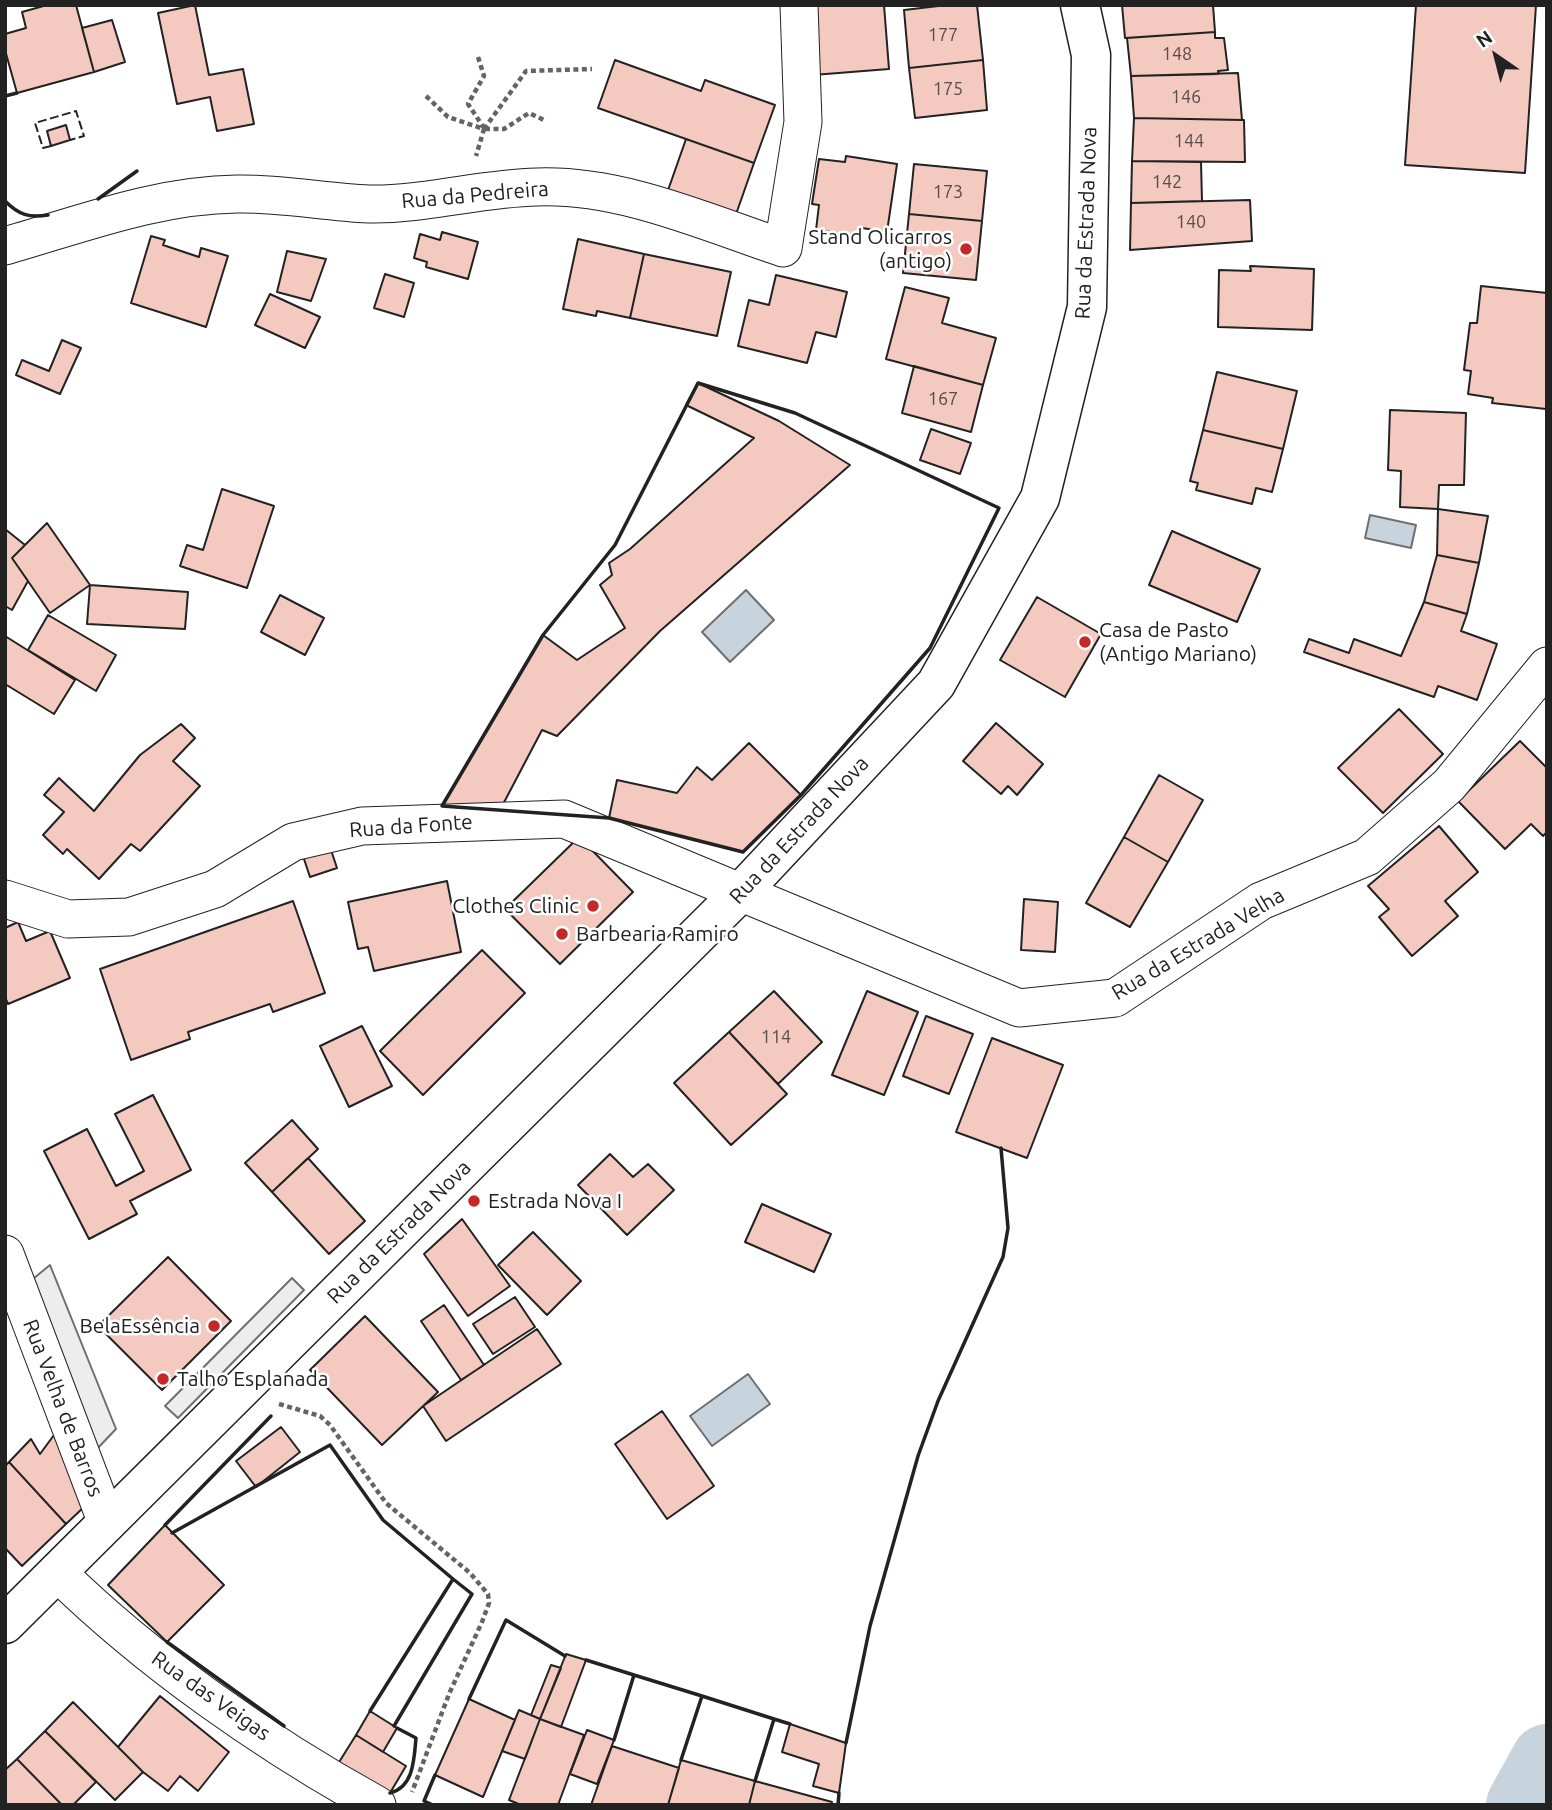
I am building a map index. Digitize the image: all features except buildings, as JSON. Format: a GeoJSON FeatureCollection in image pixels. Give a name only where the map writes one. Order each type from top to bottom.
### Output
{"type":"FeatureCollection","features":[{"type":"Feature","properties":{"kind":"main road","name":"Rua da Estrada Nova"},"geometry":{"type":"LineString","coordinates":[[5,1624],[742,891],[936,684],[1040,498],[1087,307],[1091,55],[1080,5]]}},
{"type":"Feature","properties":{"kind":"street","name":"Rua da Pedreira"},"geometry":{"type":"LineString","coordinates":[[5,246],[87,219],[188,198],[235,194],[280,195],[370,204],[539,187],[609,194],[783,248],[803,122],[799,5]]}},
{"type":"Feature","properties":{"kind":"street","name":"Rua da Estrada Velha"},"geometry":{"type":"LineString","coordinates":[[742,891],[1019,1008],[1115,998],[1261,901],[1367,857],[1449,785],[1547,666]]}},
{"type":"Feature","properties":{"kind":"street","name":"Rua da Fonte"},"geometry":{"type":"LineString","coordinates":[[5,899],[68,919],[129,917],[215,889],[293,842],[362,825],[564,819],[742,891]]}},
{"type":"Feature","properties":{"kind":"street","name":"Rua Velha de Barros"},"geometry":{"type":"LineString","coordinates":[[5,1254],[107,1523]]}},
{"type":"Feature","properties":{"kind":"street","name":"Rua das Veigas"},"geometry":{"type":"LineString","coordinates":[[57,1572],[89,1604],[161,1661],[330,1779],[394,1799]]}},
{"type":"Feature","properties":{"kind":"path"},"geometry":{"type":"LineString","coordinates":[[478,57],[484,76],[468,104],[484,129]]}},
{"type":"Feature","properties":{"kind":"path"},"geometry":{"type":"LineString","coordinates":[[467,194],[469,174],[484,129],[526,71],[592,69]]}},
{"type":"Feature","properties":{"kind":"path"},"geometry":{"type":"LineString","coordinates":[[426,96],[448,117],[484,129],[504,129],[529,113],[544,120]]}},
{"type":"Feature","properties":{"kind":"path"},"geometry":{"type":"LineString","coordinates":[[252,1379],[279,1405],[320,1416],[330,1425],[386,1503],[470,1573],[488,1594],[489,1602],[482,1622],[450,1694],[422,1772],[394,1799]]}},
{"type":"Feature","properties":{"kind":"shaded area"},"geometry":{"type":"Polygon","coordinates":[[[1370,515],[1416,525],[1411,548],[1365,538],[1370,515]]]}},
{"type":"Feature","properties":{"kind":"shaded area"},"geometry":{"type":"Polygon","coordinates":[[[746,590],[774,620],[730,662],[702,632],[746,590]]]}},
{"type":"Feature","properties":{"kind":"shaded area"},"geometry":{"type":"Polygon","coordinates":[[[50,1265],[116,1429],[94,1452],[28,1283],[50,1265]]]}},
{"type":"Feature","properties":{"kind":"shaded area"},"geometry":{"type":"Polygon","coordinates":[[[292,1278],[304,1290],[178,1418],[165,1406],[292,1278]]]}},
{"type":"Feature","properties":{"kind":"shaded area"},"geometry":{"type":"Polygon","coordinates":[[[748,1374],[770,1404],[712,1446],[690,1416],[748,1374]]]}},
{"type":"Feature","properties":{"kind":"waterway"},"geometry":{"type":"LineString","coordinates":[[1522,1805],[1547,1760]]}},
{"type":"Feature","properties":{"kind":"fence"},"geometry":{"type":"LineString","coordinates":[[51,146],[43,148],[35,123],[76,111],[84,136],[70,140]]}},
{"type":"Feature","properties":{"kind":"wall"},"geometry":{"type":"LineString","coordinates":[[5,96],[17,93]]}},
{"type":"Feature","properties":{"kind":"wall"},"geometry":{"type":"LineString","coordinates":[[98,199],[137,171]]}},
{"type":"Feature","properties":{"kind":"wall"},"geometry":{"type":"LineString","coordinates":[[5,201],[25,214],[48,215]]}},
{"type":"Feature","properties":{"kind":"wall"},"geometry":{"type":"LineString","coordinates":[[698,383],[795,413],[999,508],[930,648],[801,795],[743,852],[609,818],[442,806],[543,635],[615,545],[698,383]]}},
{"type":"Feature","properties":{"kind":"wall"},"geometry":{"type":"LineString","coordinates":[[846,1743],[870,1626],[918,1456],[938,1401],[1003,1257],[1008,1228],[1001,1148]]}},
{"type":"Feature","properties":{"kind":"wall"},"geometry":{"type":"LineString","coordinates":[[165,1525],[271,1416]]}},
{"type":"Feature","properties":{"kind":"wall"},"geometry":{"type":"LineString","coordinates":[[172,1533],[330,1445],[383,1520],[453,1579],[370,1711]]}},
{"type":"Feature","properties":{"kind":"wall"},"geometry":{"type":"LineString","coordinates":[[394,1726],[472,1594],[453,1579]]}},
{"type":"Feature","properties":{"kind":"wall"},"geometry":{"type":"LineString","coordinates":[[469,1699],[506,1620],[565,1656]]}},
{"type":"Feature","properties":{"kind":"wall"},"geometry":{"type":"LineString","coordinates":[[167,1642],[284,1726]]}},
{"type":"Feature","properties":{"kind":"wall"},"geometry":{"type":"LineString","coordinates":[[586,1660],[634,1675]]}},
{"type":"Feature","properties":{"kind":"wall"},"geometry":{"type":"LineString","coordinates":[[614,1740],[634,1675],[702,1696]]}},
{"type":"Feature","properties":{"kind":"wall"},"geometry":{"type":"LineString","coordinates":[[681,1760],[702,1696],[774,1719]]}},
{"type":"Feature","properties":{"kind":"wall"},"geometry":{"type":"LineString","coordinates":[[755,1781],[774,1719],[790,1724]]}},
{"type":"Feature","properties":{"kind":"wall"},"geometry":{"type":"LineString","coordinates":[[390,1793],[398,1790],[408,1778],[416,1738],[397,1728]]}},
{"type":"Feature","properties":{"kind":"wall"},"geometry":{"type":"LineString","coordinates":[[433,1805],[424,1801],[435,1775]]}},
{"type":"Feature","properties":{"kind":"wall"},"geometry":{"type":"LineString","coordinates":[[838,1805],[839,1793]]}},
{"type":"Feature","properties":{"kind":"place","name":"Stand Olicarros (antigo)"},"geometry":{"type":"Point","coordinates":[966,249]}},
{"type":"Feature","properties":{"kind":"place","name":"Casa de Pasto (Antigo Mariano)"},"geometry":{"type":"Point","coordinates":[1085,642]}},
{"type":"Feature","properties":{"kind":"place","name":"Clothes Clinic"},"geometry":{"type":"Point","coordinates":[593,906]}},
{"type":"Feature","properties":{"kind":"place","name":"Barbearia Ramiro"},"geometry":{"type":"Point","coordinates":[562,934]}},
{"type":"Feature","properties":{"kind":"place","name":"Estrada Nova I"},"geometry":{"type":"Point","coordinates":[474,1201]}},
{"type":"Feature","properties":{"kind":"place","name":"BelaEssência"},"geometry":{"type":"Point","coordinates":[214,1326]}},
{"type":"Feature","properties":{"kind":"place","name":"Talho Esplanada"},"geometry":{"type":"Point","coordinates":[163,1379]}}]}
